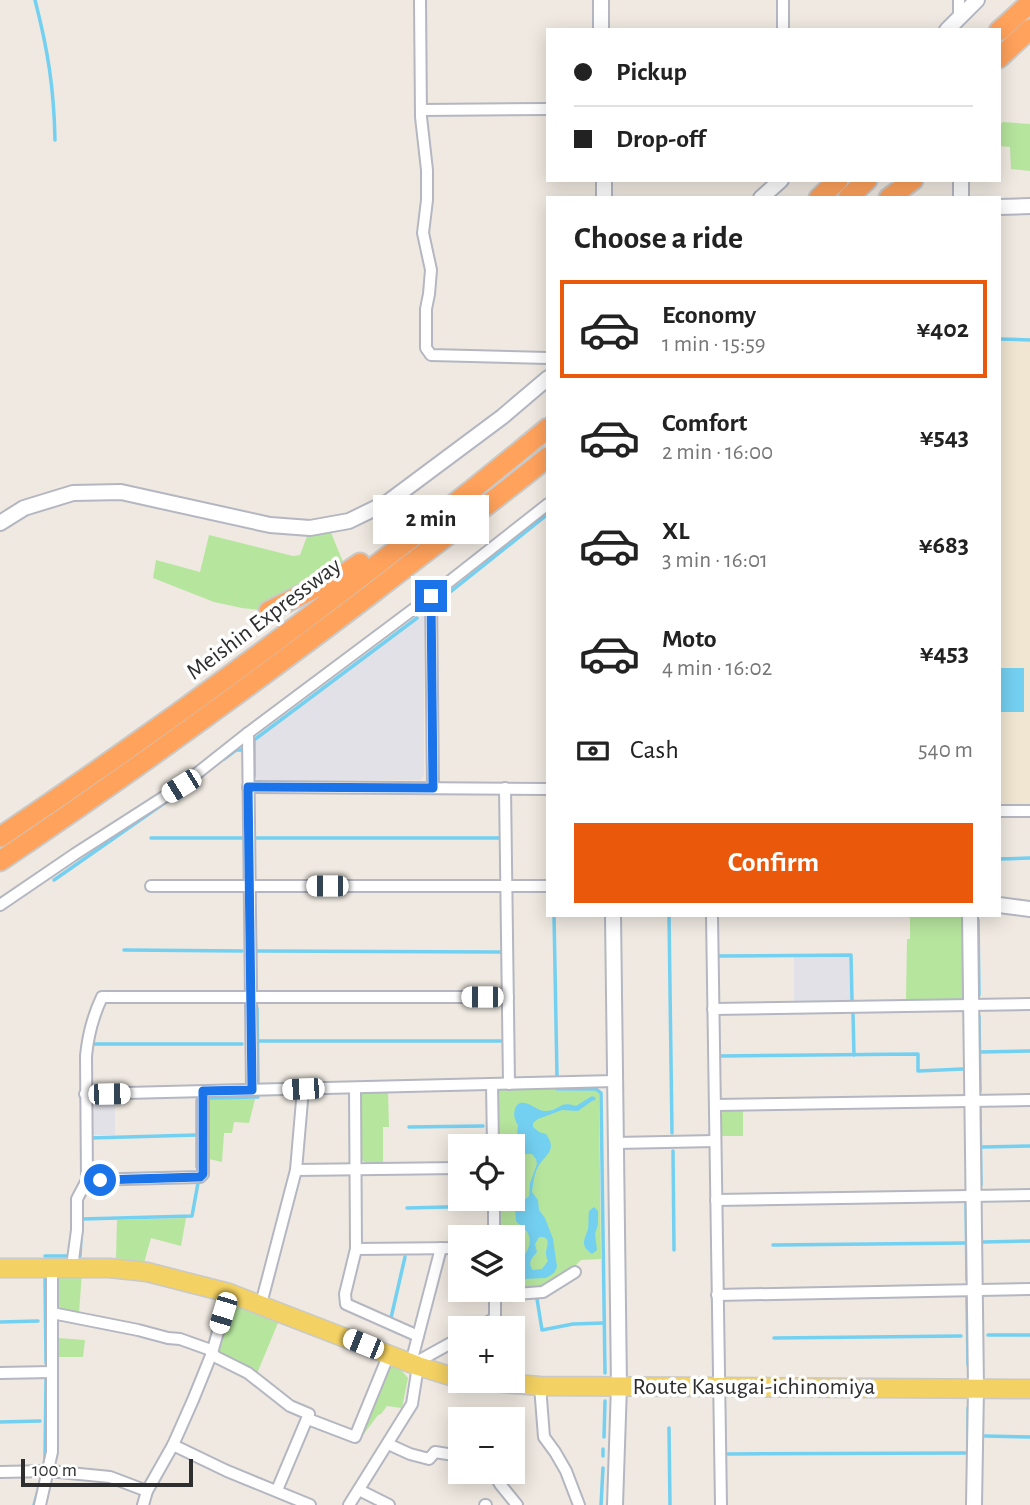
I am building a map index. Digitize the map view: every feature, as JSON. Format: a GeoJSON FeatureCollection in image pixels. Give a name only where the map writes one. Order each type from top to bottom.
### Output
{"type":"FeatureCollection","features":[{"type":"Feature","properties":{"kind":"highway"},"geometry":{"type":"LineString","coordinates":[[1001,30],[1030,3]]}},
{"type":"Feature","properties":{"kind":"highway"},"geometry":{"type":"LineString","coordinates":[[1001,56],[1030,29]]}},
{"type":"Feature","properties":{"kind":"highway"},"geometry":{"type":"LineString","coordinates":[[821,196],[836,182]]}},
{"type":"Feature","properties":{"kind":"highway"},"geometry":{"type":"LineString","coordinates":[[850,196],[865,182]]}},
{"type":"Feature","properties":{"kind":"highway"},"geometry":{"type":"LineString","coordinates":[[892,196],[910,182]]}},
{"type":"Feature","properties":{"kind":"highway","name":"Meishin Expressway"},"geometry":{"type":"LineString","coordinates":[[0,837],[289,632],[447,511],[546,430]]}},
{"type":"Feature","properties":{"kind":"highway","name":"Meishin Expressway"},"geometry":{"type":"LineString","coordinates":[[0,861],[191,729],[546,459]]}},
{"type":"Feature","properties":{"kind":"highway"},"geometry":{"type":"LineString","coordinates":[[268,611],[347,572],[409,527],[447,511]]}},
{"type":"Feature","properties":{"kind":"main road"},"geometry":{"type":"LineString","coordinates":[[0,1268],[109,1268],[147,1272],[229,1293],[414,1364],[448,1374]]}},
{"type":"Feature","properties":{"kind":"main road","name":"Route Kasugai-ichinomiya"},"geometry":{"type":"LineString","coordinates":[[525,1385],[1030,1389]]}},
{"type":"Feature","properties":{"kind":"street"},"geometry":{"type":"LineString","coordinates":[[420,0],[421,110],[427,170],[423,233],[431,270],[426,309],[426,348],[431,355],[546,358]]}},
{"type":"Feature","properties":{"kind":"street"},"geometry":{"type":"LineString","coordinates":[[601,0],[601,28]]}},
{"type":"Feature","properties":{"kind":"street"},"geometry":{"type":"LineString","coordinates":[[783,0],[783,28]]}},
{"type":"Feature","properties":{"kind":"street"},"geometry":{"type":"LineString","coordinates":[[959,0],[959,24]]}},
{"type":"Feature","properties":{"kind":"street"},"geometry":{"type":"LineString","coordinates":[[959,24],[977,0]]}},
{"type":"Feature","properties":{"kind":"street"},"geometry":{"type":"LineString","coordinates":[[421,110],[546,109]]}},
{"type":"Feature","properties":{"kind":"street"},"geometry":{"type":"LineString","coordinates":[[763,196],[779,182]]}},
{"type":"Feature","properties":{"kind":"street"},"geometry":{"type":"LineString","coordinates":[[1001,207],[1030,206]]}},
{"type":"Feature","properties":{"kind":"street"},"geometry":{"type":"LineString","coordinates":[[0,523],[23,508],[73,493],[101,491],[121,492],[270,525],[310,528],[349,521],[388,502],[502,417],[546,380]]}},
{"type":"Feature","properties":{"kind":"street"},"geometry":{"type":"LineString","coordinates":[[0,905],[181,786],[546,506]]}},
{"type":"Feature","properties":{"kind":"street"},"geometry":{"type":"LineString","coordinates":[[431,596],[433,788]]}},
{"type":"Feature","properties":{"kind":"street"},"geometry":{"type":"LineString","coordinates":[[248,733],[252,1090]]}},
{"type":"Feature","properties":{"kind":"street"},"geometry":{"type":"LineString","coordinates":[[248,787],[546,789]]}},
{"type":"Feature","properties":{"kind":"street"},"geometry":{"type":"LineString","coordinates":[[505,788],[509,1084]]}},
{"type":"Feature","properties":{"kind":"street"},"geometry":{"type":"LineString","coordinates":[[1001,811],[1030,811]]}},
{"type":"Feature","properties":{"kind":"street"},"geometry":{"type":"LineString","coordinates":[[151,886],[546,886]]}},
{"type":"Feature","properties":{"kind":"street"},"geometry":{"type":"LineString","coordinates":[[1001,905],[1030,909]]}},
{"type":"Feature","properties":{"kind":"street"},"geometry":{"type":"LineString","coordinates":[[613,917],[619,1386],[615,1505]]}},
{"type":"Feature","properties":{"kind":"street"},"geometry":{"type":"LineString","coordinates":[[712,917],[721,1505]]}},
{"type":"Feature","properties":{"kind":"street"},"geometry":{"type":"LineString","coordinates":[[970,917],[976,1388],[974,1505]]}},
{"type":"Feature","properties":{"kind":"street"},"geometry":{"type":"LineString","coordinates":[[72,1267],[77,1230],[77,1199],[87,1180],[85,1094],[88,1040],[95,1011],[102,997],[508,997]]}},
{"type":"Feature","properties":{"kind":"street"},"geometry":{"type":"LineString","coordinates":[[713,1009],[1030,1004]]}},
{"type":"Feature","properties":{"kind":"street"},"geometry":{"type":"LineString","coordinates":[[85,1094],[615,1081]]}},
{"type":"Feature","properties":{"kind":"street"},"geometry":{"type":"LineString","coordinates":[[492,1084],[493,1134]]}},
{"type":"Feature","properties":{"kind":"street"},"geometry":{"type":"LineString","coordinates":[[355,1088],[356,1249],[345,1294],[346,1304],[418,1336]]}},
{"type":"Feature","properties":{"kind":"street"},"geometry":{"type":"LineString","coordinates":[[261,1304],[296,1170],[303,1089]]}},
{"type":"Feature","properties":{"kind":"street"},"geometry":{"type":"LineString","coordinates":[[87,1180],[200,1177],[203,1174],[203,1091]]}},
{"type":"Feature","properties":{"kind":"street"},"geometry":{"type":"LineString","coordinates":[[715,1105],[1030,1100]]}},
{"type":"Feature","properties":{"kind":"street"},"geometry":{"type":"LineString","coordinates":[[616,1143],[715,1141]]}},
{"type":"Feature","properties":{"kind":"street"},"geometry":{"type":"LineString","coordinates":[[296,1170],[448,1168]]}},
{"type":"Feature","properties":{"kind":"street"},"geometry":{"type":"LineString","coordinates":[[716,1199],[1030,1195]]}},
{"type":"Feature","properties":{"kind":"street"},"geometry":{"type":"LineString","coordinates":[[349,1505],[412,1405],[418,1336],[441,1248]]}},
{"type":"Feature","properties":{"kind":"street"},"geometry":{"type":"LineString","coordinates":[[356,1249],[448,1248]]}},
{"type":"Feature","properties":{"kind":"street"},"geometry":{"type":"LineString","coordinates":[[40,1505],[52,1452],[52,1267]]}},
{"type":"Feature","properties":{"kind":"street"},"geometry":{"type":"LineString","coordinates":[[525,1293],[542,1292],[575,1272]]}},
{"type":"Feature","properties":{"kind":"street"},"geometry":{"type":"LineString","coordinates":[[717,1295],[1030,1289]]}},
{"type":"Feature","properties":{"kind":"street"},"geometry":{"type":"LineString","coordinates":[[143,1505],[147,1491],[173,1445],[212,1353],[229,1293]]}},
{"type":"Feature","properties":{"kind":"street"},"geometry":{"type":"LineString","coordinates":[[52,1313],[180,1339],[208,1349],[248,1373],[290,1406],[309,1414],[277,1490]]}},
{"type":"Feature","properties":{"kind":"street"},"geometry":{"type":"LineString","coordinates":[[414,1364],[448,1345]]}},
{"type":"Feature","properties":{"kind":"street"},"geometry":{"type":"LineString","coordinates":[[307,1419],[355,1437],[389,1354]]}},
{"type":"Feature","properties":{"kind":"street"},"geometry":{"type":"LineString","coordinates":[[0,1373],[52,1372]]}},
{"type":"Feature","properties":{"kind":"street"},"geometry":{"type":"LineString","coordinates":[[540,1386],[544,1437],[566,1471],[579,1505]]}},
{"type":"Feature","properties":{"kind":"street"},"geometry":{"type":"LineString","coordinates":[[388,1444],[429,1460],[435,1452],[448,1454]]}},
{"type":"Feature","properties":{"kind":"street"},"geometry":{"type":"LineString","coordinates":[[173,1445],[227,1471],[310,1505]]}},
{"type":"Feature","properties":{"kind":"street"},"geometry":{"type":"LineString","coordinates":[[0,1472],[49,1471],[110,1477],[147,1491]]}},
{"type":"Feature","properties":{"kind":"street"},"geometry":{"type":"LineString","coordinates":[[500,1484],[517,1505]]}},
{"type":"Feature","properties":{"kind":"street"},"geometry":{"type":"LineString","coordinates":[[359,1490],[389,1505]]}},
{"type":"Feature","properties":{"kind":"shaded area"},"geometry":{"type":"Polygon","coordinates":[[[1001,341],[1030,342],[1030,806],[1001,806],[1001,341]]]}},
{"type":"Feature","properties":{"kind":"shaded area"},"geometry":{"type":"Polygon","coordinates":[[[424,614],[424,776],[420,780],[258,780],[256,741],[424,614]]]}},
{"type":"Feature","properties":{"kind":"shaded area"},"geometry":{"type":"Polygon","coordinates":[[[794,956],[850,956],[851,1004],[794,1004],[794,956]]]}},
{"type":"Feature","properties":{"kind":"shaded area"},"geometry":{"type":"Polygon","coordinates":[[[95,1098],[115,1098],[115,1135],[89,1135],[88,1107],[95,1098]]]}},
{"type":"Feature","properties":{"kind":"green space"},"geometry":{"type":"Polygon","coordinates":[[[1001,124],[1030,124],[1030,171],[1011,169],[1010,147],[1001,146],[1001,124]]]}},
{"type":"Feature","properties":{"kind":"green space"},"geometry":{"type":"Polygon","coordinates":[[[328,525],[347,572],[269,611],[214,602],[153,578],[156,560],[200,572],[209,535],[293,556],[300,555],[310,528],[328,525]]]}},
{"type":"Feature","properties":{"kind":"green space"},"geometry":{"type":"Polygon","coordinates":[[[910,917],[963,918],[963,997],[959,1002],[906,1002],[907,939],[910,939],[910,917]]]}},
{"type":"Feature","properties":{"kind":"green space"},"geometry":{"type":"Polygon","coordinates":[[[556,1088],[557,1091],[595,1090],[599,1093],[601,1259],[581,1260],[539,1288],[525,1288],[525,1225],[498,1225],[498,1211],[525,1211],[525,1134],[498,1134],[497,1092],[500,1089],[556,1088]]]}},
{"type":"Feature","properties":{"kind":"green space"},"geometry":{"type":"Polygon","coordinates":[[[364,1091],[388,1091],[389,1127],[383,1127],[383,1164],[367,1164],[362,1160],[361,1094],[364,1091]]]}},
{"type":"Feature","properties":{"kind":"green space"},"geometry":{"type":"Polygon","coordinates":[[[209,1099],[255,1099],[249,1123],[234,1122],[232,1133],[224,1133],[222,1162],[209,1159],[209,1099]]]}},
{"type":"Feature","properties":{"kind":"green space"},"geometry":{"type":"Polygon","coordinates":[[[726,1109],[743,1109],[743,1136],[721,1136],[721,1114],[726,1109]]]}},
{"type":"Feature","properties":{"kind":"green space"},"geometry":{"type":"Polygon","coordinates":[[[186,1218],[181,1246],[151,1238],[144,1263],[116,1258],[117,1220],[186,1218]]]}},
{"type":"Feature","properties":{"kind":"green space"},"geometry":{"type":"Polygon","coordinates":[[[82,1272],[79,1313],[62,1310],[58,1305],[58,1274],[82,1272]]]}},
{"type":"Feature","properties":{"kind":"green space"},"geometry":{"type":"Polygon","coordinates":[[[230,1301],[280,1318],[256,1376],[214,1351],[230,1301]]]}},
{"type":"Feature","properties":{"kind":"green space"},"geometry":{"type":"Polygon","coordinates":[[[58,1338],[85,1340],[83,1357],[58,1357],[58,1338]]]}},
{"type":"Feature","properties":{"kind":"green space"},"geometry":{"type":"Polygon","coordinates":[[[394,1366],[408,1378],[402,1408],[387,1406],[363,1435],[361,1432],[388,1369],[394,1366]]]}},
{"type":"Feature","properties":{"kind":"water"},"geometry":{"type":"Polygon","coordinates":[[[1001,668],[1024,668],[1024,712],[1001,712],[1001,668]]]}},
{"type":"Feature","properties":{"kind":"water"},"geometry":{"type":"Polygon","coordinates":[[[592,1096],[596,1098],[578,1111],[562,1110],[533,1123],[533,1127],[546,1134],[551,1145],[549,1153],[536,1171],[532,1192],[538,1200],[539,1210],[553,1239],[557,1267],[554,1273],[546,1278],[525,1279],[525,1254],[530,1238],[525,1225],[516,1221],[515,1211],[525,1211],[525,1199],[529,1196],[530,1183],[537,1164],[532,1154],[525,1154],[525,1134],[517,1134],[515,1109],[521,1103],[544,1111],[576,1106],[592,1096]],[[539,1237],[535,1244],[537,1252],[530,1263],[533,1270],[542,1269],[548,1261],[546,1238],[539,1237]]]}},
{"type":"Feature","properties":{"kind":"water"},"geometry":{"type":"Polygon","coordinates":[[[594,1207],[598,1211],[595,1234],[597,1250],[592,1254],[584,1243],[589,1211],[594,1207]]]}},
{"type":"Feature","properties":{"kind":"waterway"},"geometry":{"type":"LineString","coordinates":[[35,0],[49,70],[55,140]]}},
{"type":"Feature","properties":{"kind":"waterway"},"geometry":{"type":"LineString","coordinates":[[1001,339],[1030,340]]}},
{"type":"Feature","properties":{"kind":"waterway"},"geometry":{"type":"LineString","coordinates":[[439,601],[546,516]]}},
{"type":"Feature","properties":{"kind":"waterway"},"geometry":{"type":"LineString","coordinates":[[254,776],[254,740],[417,618]]}},
{"type":"Feature","properties":{"kind":"waterway"},"geometry":{"type":"LineString","coordinates":[[224,759],[236,750],[242,750]]}},
{"type":"Feature","properties":{"kind":"waterway"},"geometry":{"type":"LineString","coordinates":[[54,880],[173,797]]}},
{"type":"Feature","properties":{"kind":"waterway"},"geometry":{"type":"LineString","coordinates":[[151,838],[242,838]]}},
{"type":"Feature","properties":{"kind":"waterway"},"geometry":{"type":"LineString","coordinates":[[254,838],[499,838]]}},
{"type":"Feature","properties":{"kind":"waterway"},"geometry":{"type":"LineString","coordinates":[[1001,859],[1030,858]]}},
{"type":"Feature","properties":{"kind":"waterway"},"geometry":{"type":"LineString","coordinates":[[255,917],[256,989]]}},
{"type":"Feature","properties":{"kind":"waterway"},"geometry":{"type":"LineString","coordinates":[[554,917],[557,1077]]}},
{"type":"Feature","properties":{"kind":"waterway"},"geometry":{"type":"LineString","coordinates":[[669,917],[672,1133]]}},
{"type":"Feature","properties":{"kind":"waterway"},"geometry":{"type":"LineString","coordinates":[[978,920],[979,995]]}},
{"type":"Feature","properties":{"kind":"waterway"},"geometry":{"type":"LineString","coordinates":[[124,950],[242,951]]}},
{"type":"Feature","properties":{"kind":"waterway"},"geometry":{"type":"LineString","coordinates":[[256,951],[501,952]]}},
{"type":"Feature","properties":{"kind":"waterway"},"geometry":{"type":"LineString","coordinates":[[718,956],[851,955],[852,1000]]}},
{"type":"Feature","properties":{"kind":"waterway"},"geometry":{"type":"LineString","coordinates":[[257,1008],[258,1082]]}},
{"type":"Feature","properties":{"kind":"waterway"},"geometry":{"type":"LineString","coordinates":[[853,1014],[854,1055]]}},
{"type":"Feature","properties":{"kind":"waterway"},"geometry":{"type":"LineString","coordinates":[[979,1016],[980,1091]]}},
{"type":"Feature","properties":{"kind":"waterway"},"geometry":{"type":"LineString","coordinates":[[257,1041],[501,1041]]}},
{"type":"Feature","properties":{"kind":"waterway"},"geometry":{"type":"LineString","coordinates":[[92,1044],[242,1044]]}},
{"type":"Feature","properties":{"kind":"waterway"},"geometry":{"type":"LineString","coordinates":[[980,1052],[1030,1051]]}},
{"type":"Feature","properties":{"kind":"waterway"},"geometry":{"type":"LineString","coordinates":[[722,1056],[918,1054],[918,1071],[963,1069]]}},
{"type":"Feature","properties":{"kind":"waterway"},"geometry":{"type":"LineString","coordinates":[[557,1089],[596,1089],[601,1093],[605,1373]]}},
{"type":"Feature","properties":{"kind":"waterway"},"geometry":{"type":"LineString","coordinates":[[211,1098],[258,1095]]}},
{"type":"Feature","properties":{"kind":"waterway"},"geometry":{"type":"LineString","coordinates":[[197,1100],[197,1167]]}},
{"type":"Feature","properties":{"kind":"waterway"},"geometry":{"type":"LineString","coordinates":[[980,1109],[981,1185]]}},
{"type":"Feature","properties":{"kind":"waterway"},"geometry":{"type":"LineString","coordinates":[[409,1127],[483,1126]]}},
{"type":"Feature","properties":{"kind":"waterway"},"geometry":{"type":"LineString","coordinates":[[90,1138],[197,1135]]}},
{"type":"Feature","properties":{"kind":"waterway"},"geometry":{"type":"LineString","coordinates":[[981,1147],[1030,1146]]}},
{"type":"Feature","properties":{"kind":"waterway"},"geometry":{"type":"LineString","coordinates":[[673,1151],[674,1250]]}},
{"type":"Feature","properties":{"kind":"waterway"},"geometry":{"type":"LineString","coordinates":[[80,1256],[82,1219],[192,1216],[198,1183]]}},
{"type":"Feature","properties":{"kind":"waterway"},"geometry":{"type":"LineString","coordinates":[[966,1203],[967,1280]]}},
{"type":"Feature","properties":{"kind":"waterway"},"geometry":{"type":"LineString","coordinates":[[407,1208],[448,1207]]}},
{"type":"Feature","properties":{"kind":"waterway"},"geometry":{"type":"LineString","coordinates":[[983,1242],[1030,1241]]}},
{"type":"Feature","properties":{"kind":"waterway"},"geometry":{"type":"LineString","coordinates":[[773,1245],[967,1243]]}},
{"type":"Feature","properties":{"kind":"waterway"},"geometry":{"type":"LineString","coordinates":[[45,1256],[68,1256]]}},
{"type":"Feature","properties":{"kind":"waterway"},"geometry":{"type":"LineString","coordinates":[[391,1318],[405,1257]]}},
{"type":"Feature","properties":{"kind":"waterway"},"geometry":{"type":"LineString","coordinates":[[45,1275],[46,1363]]}},
{"type":"Feature","properties":{"kind":"waterway"},"geometry":{"type":"LineString","coordinates":[[967,1298],[968,1365]]}},
{"type":"Feature","properties":{"kind":"waterway"},"geometry":{"type":"LineString","coordinates":[[537,1299],[542,1330],[573,1324],[604,1323]]}},
{"type":"Feature","properties":{"kind":"waterway"},"geometry":{"type":"LineString","coordinates":[[0,1322],[38,1321]]}},
{"type":"Feature","properties":{"kind":"waterway"},"geometry":{"type":"LineString","coordinates":[[988,1335],[1030,1335]]}},
{"type":"Feature","properties":{"kind":"waterway"},"geometry":{"type":"LineString","coordinates":[[774,1338],[961,1336]]}},
{"type":"Feature","properties":{"kind":"waterway"},"geometry":{"type":"LineString","coordinates":[[45,1458],[46,1379]]}},
{"type":"Feature","properties":{"kind":"waterway"},"geometry":{"type":"LineString","coordinates":[[604,1437],[605,1401]]}},
{"type":"Feature","properties":{"kind":"waterway"},"geometry":{"type":"LineString","coordinates":[[968,1408],[968,1469]]}},
{"type":"Feature","properties":{"kind":"waterway"},"geometry":{"type":"LineString","coordinates":[[0,1422],[40,1421]]}},
{"type":"Feature","properties":{"kind":"waterway"},"geometry":{"type":"LineString","coordinates":[[669,1428],[670,1505]]}},
{"type":"Feature","properties":{"kind":"waterway"},"geometry":{"type":"LineString","coordinates":[[985,1436],[1030,1437]]}},
{"type":"Feature","properties":{"kind":"waterway"},"geometry":{"type":"LineString","coordinates":[[603,1449],[603,1456]]}},
{"type":"Feature","properties":{"kind":"waterway"},"geometry":{"type":"LineString","coordinates":[[728,1454],[968,1453]]}},
{"type":"Feature","properties":{"kind":"waterway"},"geometry":{"type":"LineString","coordinates":[[601,1505],[603,1468]]}},
{"type":"Feature","properties":{"kind":"waterway"},"geometry":{"type":"LineString","coordinates":[[34,1505],[40,1484]]}},
{"type":"Feature","properties":{"kind":"route"},"geometry":{"type":"LineString","coordinates":[[100,1180],[200,1177],[203,1174],[203,1091],[252,1090],[248,787],[433,788],[431,596]]}}]}
